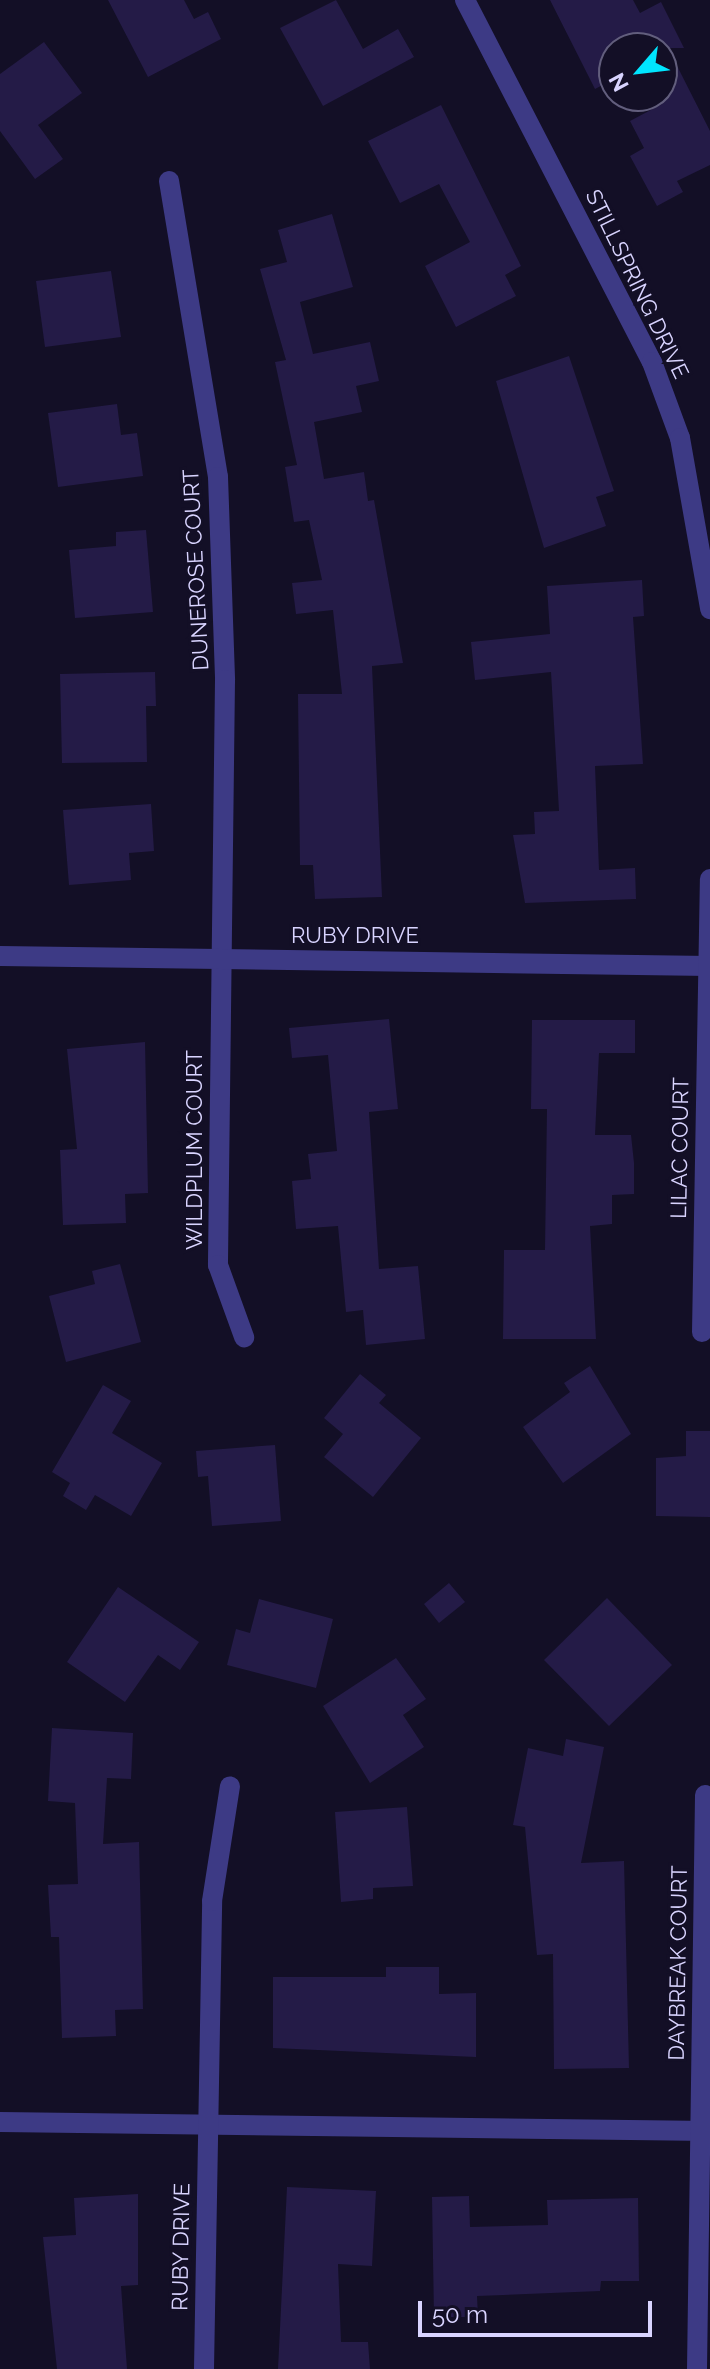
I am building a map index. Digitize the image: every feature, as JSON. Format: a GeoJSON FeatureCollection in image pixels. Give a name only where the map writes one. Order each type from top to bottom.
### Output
{"type":"FeatureCollection","features":[{"type":"Feature","properties":{"kind":"street","name":"STILLSPRING DRIVE"},"geometry":{"type":"LineString","coordinates":[[465,0],[652,362],[680,438],[710,609]]}},
{"type":"Feature","properties":{"kind":"street","name":"DUNEROSE COURT"},"geometry":{"type":"LineString","coordinates":[[169,181],[218,477],[225,680],[219,959]]}},
{"type":"Feature","properties":{"kind":"street"},"geometry":{"type":"LineString","coordinates":[[709,966],[710,879]]}},
{"type":"Feature","properties":{"kind":"street","name":"RUBY DRIVE"},"geometry":{"type":"LineString","coordinates":[[0,956],[709,966]]}},
{"type":"Feature","properties":{"kind":"street","name":"WILDPLUM COURT"},"geometry":{"type":"LineString","coordinates":[[219,959],[218,1265],[244,1337]]}},
{"type":"Feature","properties":{"kind":"street","name":"LILAC COURT"},"geometry":{"type":"LineString","coordinates":[[702,1332],[709,966]]}},
{"type":"Feature","properties":{"kind":"street","name":"RUBY DRIVE"},"geometry":{"type":"LineString","coordinates":[[204,2369],[212,1901],[230,1786]]}},
{"type":"Feature","properties":{"kind":"street","name":"DAYBREAK COURT"},"geometry":{"type":"LineString","coordinates":[[697,2369],[706,2131],[705,1795]]}},
{"type":"Feature","properties":{"kind":"street"},"geometry":{"type":"LineString","coordinates":[[0,2122],[706,2131]]}},
{"type":"Feature","properties":{"kind":"building"},"geometry":{"type":"Polygon","coordinates":[[[108,0],[184,0],[194,19],[208,12],[221,39],[148,77],[108,0]]]}},
{"type":"Feature","properties":{"kind":"building"},"geometry":{"type":"Polygon","coordinates":[[[336,0],[363,49],[398,29],[414,57],[323,106],[280,28],[336,0]]]}},
{"type":"Feature","properties":{"kind":"building"},"geometry":{"type":"Polygon","coordinates":[[[550,0],[633,0],[640,13],[661,2],[676,32],[598,32],[598,87],[595,89],[550,0]]]}},
{"type":"Feature","properties":{"kind":"building"},"geometry":{"type":"Polygon","coordinates":[[[44,42],[82,93],[38,125],[63,159],[35,179],[0,131],[0,74],[44,42]]]}},
{"type":"Feature","properties":{"kind":"building"},"geometry":{"type":"Polygon","coordinates":[[[678,68],[710,131],[710,165],[677,181],[683,192],[657,206],[630,156],[644,148],[630,121],[647,112],[678,112],[678,68]]]}},
{"type":"Feature","properties":{"kind":"building"},"geometry":{"type":"Polygon","coordinates":[[[441,105],[521,266],[505,275],[516,296],[456,327],[425,266],[470,242],[439,184],[400,203],[368,141],[441,105]]]}},
{"type":"Feature","properties":{"kind":"building"},"geometry":{"type":"Polygon","coordinates":[[[332,214],[353,287],[300,302],[313,354],[370,342],[379,381],[356,386],[362,412],[314,422],[324,479],[364,472],[368,501],[374,500],[403,663],[372,666],[382,897],[315,899],[313,865],[300,865],[298,694],[342,694],[333,610],[296,614],[292,583],[322,580],[309,520],[294,522],[285,467],[297,465],[275,362],[286,360],[260,269],[287,262],[278,230],[332,214]]]}},
{"type":"Feature","properties":{"kind":"building"},"geometry":{"type":"Polygon","coordinates":[[[111,271],[121,337],[45,347],[36,281],[111,271]]]}},
{"type":"Feature","properties":{"kind":"building"},"geometry":{"type":"Polygon","coordinates":[[[569,356],[614,491],[596,497],[606,526],[544,548],[496,381],[569,356]]]}},
{"type":"Feature","properties":{"kind":"building"},"geometry":{"type":"Polygon","coordinates":[[[117,404],[121,435],[137,433],[143,476],[58,487],[48,413],[117,404]]]}},
{"type":"Feature","properties":{"kind":"building"},"geometry":{"type":"Polygon","coordinates":[[[146,530],[153,612],[75,618],[69,550],[116,546],[116,532],[146,530]]]}},
{"type":"Feature","properties":{"kind":"building"},"geometry":{"type":"Polygon","coordinates":[[[642,580],[644,616],[633,617],[643,764],[595,766],[599,870],[635,868],[636,899],[525,903],[513,835],[535,834],[534,812],[559,811],[551,672],[475,680],[471,642],[550,634],[547,586],[642,580]]]}},
{"type":"Feature","properties":{"kind":"building"},"geometry":{"type":"Polygon","coordinates":[[[155,672],[156,706],[146,706],[147,762],[62,763],[60,674],[155,672]]]}},
{"type":"Feature","properties":{"kind":"building"},"geometry":{"type":"Polygon","coordinates":[[[151,804],[154,851],[129,853],[131,880],[69,885],[63,810],[151,804]]]}},
{"type":"Feature","properties":{"kind":"building"},"geometry":{"type":"Polygon","coordinates":[[[389,1019],[398,1109],[369,1112],[379,1269],[418,1266],[425,1339],[366,1345],[363,1310],[346,1312],[338,1226],[296,1229],[292,1181],[311,1179],[308,1154],[337,1151],[328,1055],[292,1058],[289,1028],[389,1019]]]}},
{"type":"Feature","properties":{"kind":"building"},"geometry":{"type":"Polygon","coordinates":[[[532,1020],[635,1020],[635,1053],[599,1053],[595,1135],[631,1135],[634,1194],[612,1195],[612,1224],[590,1226],[596,1339],[503,1339],[504,1250],[545,1250],[547,1109],[531,1109],[532,1020]]]}},
{"type":"Feature","properties":{"kind":"building"},"geometry":{"type":"Polygon","coordinates":[[[145,1042],[148,1193],[125,1194],[126,1223],[63,1225],[60,1150],[77,1149],[67,1049],[145,1042]]]}},
{"type":"Feature","properties":{"kind":"building"},"geometry":{"type":"Polygon","coordinates":[[[120,1264],[141,1342],[66,1362],[49,1296],[95,1284],[92,1271],[120,1264]]]}},
{"type":"Feature","properties":{"kind":"building"},"geometry":{"type":"Polygon","coordinates":[[[590,1366],[631,1434],[563,1483],[523,1427],[570,1392],[564,1383],[590,1366]]]}},
{"type":"Feature","properties":{"kind":"building"},"geometry":{"type":"Polygon","coordinates":[[[360,1374],[386,1395],[379,1403],[421,1438],[373,1497],[324,1457],[343,1434],[324,1418],[360,1374]]]}},
{"type":"Feature","properties":{"kind":"building"},"geometry":{"type":"Polygon","coordinates":[[[103,1385],[131,1401],[112,1433],[162,1463],[131,1516],[95,1495],[86,1510],[63,1496],[70,1483],[52,1472],[103,1385]]]}},
{"type":"Feature","properties":{"kind":"building"},"geometry":{"type":"Polygon","coordinates":[[[686,1431],[710,1431],[710,1517],[656,1516],[656,1458],[686,1456],[686,1431]]]}},
{"type":"Feature","properties":{"kind":"building"},"geometry":{"type":"Polygon","coordinates":[[[275,1445],[281,1521],[212,1526],[208,1476],[198,1477],[196,1451],[275,1445]]]}},
{"type":"Feature","properties":{"kind":"building"},"geometry":{"type":"Polygon","coordinates":[[[449,1583],[465,1602],[439,1623],[424,1604],[449,1583]]]}},
{"type":"Feature","properties":{"kind":"building"},"geometry":{"type":"Polygon","coordinates":[[[118,1587],[199,1642],[180,1670],[158,1655],[125,1702],[67,1662],[118,1587]]]}},
{"type":"Feature","properties":{"kind":"building"},"geometry":{"type":"Polygon","coordinates":[[[607,1598],[672,1665],[609,1726],[544,1660],[607,1598]]]}},
{"type":"Feature","properties":{"kind":"building"},"geometry":{"type":"Polygon","coordinates":[[[259,1599],[333,1619],[316,1688],[227,1665],[236,1629],[250,1633],[259,1599]]]}},
{"type":"Feature","properties":{"kind":"building"},"geometry":{"type":"Polygon","coordinates":[[[396,1658],[426,1699],[403,1715],[424,1747],[370,1783],[323,1706],[396,1658]]]}},
{"type":"Feature","properties":{"kind":"building"},"geometry":{"type":"Polygon","coordinates":[[[52,1728],[133,1733],[131,1779],[107,1778],[103,1844],[139,1842],[143,2009],[115,2010],[116,2036],[62,2038],[59,1937],[51,1937],[48,1885],[78,1884],[75,1803],[48,1801],[52,1728]]]}},
{"type":"Feature","properties":{"kind":"building"},"geometry":{"type":"Polygon","coordinates":[[[566,1739],[604,1747],[581,1863],[624,1861],[629,2068],[554,2069],[553,1954],[537,1955],[525,1827],[513,1825],[528,1748],[563,1756],[566,1739]]]}},
{"type":"Feature","properties":{"kind":"building"},"geometry":{"type":"Polygon","coordinates":[[[407,1807],[413,1886],[373,1888],[373,1899],[341,1902],[335,1812],[407,1807]]]}},
{"type":"Feature","properties":{"kind":"building"},"geometry":{"type":"Polygon","coordinates":[[[386,1967],[439,1967],[439,1994],[476,1993],[476,2057],[273,2048],[273,1977],[386,1977],[386,1967]]]}},
{"type":"Feature","properties":{"kind":"building"},"geometry":{"type":"Polygon","coordinates":[[[287,2187],[376,2191],[372,2266],[338,2264],[341,2342],[368,2342],[370,2369],[278,2369],[287,2187]]]}},
{"type":"Feature","properties":{"kind":"building"},"geometry":{"type":"Polygon","coordinates":[[[138,2194],[138,2285],[121,2286],[127,2369],[57,2369],[43,2237],[76,2235],[74,2198],[138,2194]]]}},
{"type":"Feature","properties":{"kind":"building"},"geometry":{"type":"Polygon","coordinates":[[[469,2196],[470,2227],[548,2225],[547,2200],[638,2198],[639,2281],[601,2281],[600,2291],[477,2296],[478,2317],[434,2317],[432,2197],[469,2196]]]}}]}
